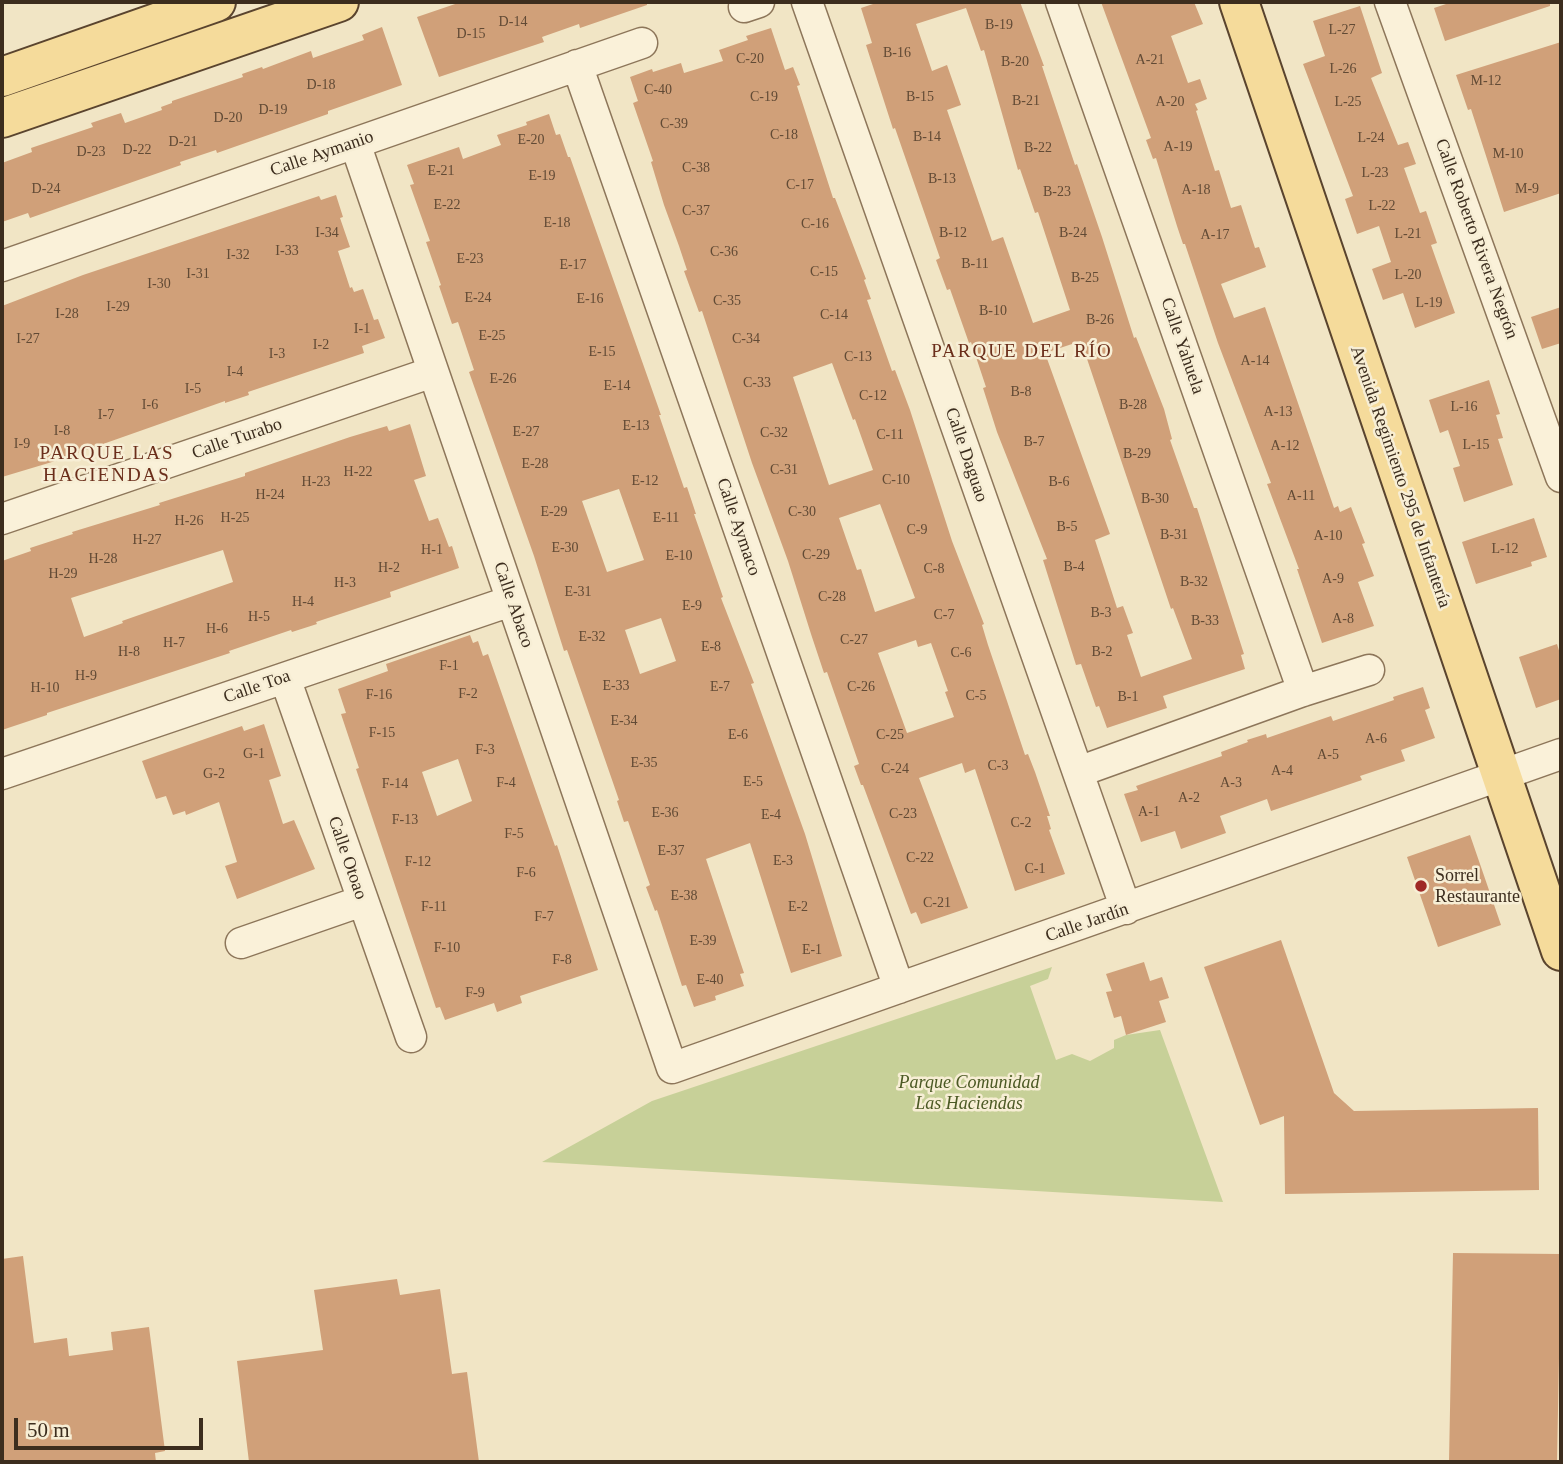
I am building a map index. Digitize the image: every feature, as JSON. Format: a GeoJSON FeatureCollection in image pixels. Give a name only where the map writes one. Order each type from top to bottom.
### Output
{"type":"FeatureCollection","features":[{"type":"Feature","properties":{"kind":"main road"},"geometry":{"type":"LineString","coordinates":[[2,77],[216,2]]}},
{"type":"Feature","properties":{"kind":"main road"},"geometry":{"type":"LineString","coordinates":[[2,118],[339,2]]}},
{"type":"Feature","properties":{"kind":"main road","name":"Avenida Regimiento 295 de Infantería"},"geometry":{"type":"LineString","coordinates":[[1239,2],[1561,951]]}},
{"type":"Feature","properties":{"kind":"street","name":"Calle Daguao"},"geometry":{"type":"LineString","coordinates":[[807,2],[1126,909]]}},
{"type":"Feature","properties":{"kind":"street","name":"Calle Yahuela"},"geometry":{"type":"LineString","coordinates":[[1061,2],[1303,691]]}},
{"type":"Feature","properties":{"kind":"street","name":"Calle Roberto Rivera Negrón"},"geometry":{"type":"LineString","coordinates":[[1390,2],[1561,477]]}},
{"type":"Feature","properties":{"kind":"street","name":"Calle Aymanio"},"geometry":{"type":"LineString","coordinates":[[2,267],[642,43]]}},
{"type":"Feature","properties":{"kind":"street","name":"Calle Aymaco"},"geometry":{"type":"LineString","coordinates":[[577,65],[899,988]]}},
{"type":"Feature","properties":{"kind":"street","name":"Calle Abaco"},"geometry":{"type":"LineString","coordinates":[[355,143],[672,1068]]}},
{"type":"Feature","properties":{"kind":"street","name":"Calle Turabo"},"geometry":{"type":"LineString","coordinates":[[2,519],[433,372]]}},
{"type":"Feature","properties":{"kind":"street","name":"Calle Toa"},"geometry":{"type":"LineString","coordinates":[[2,774],[511,601]]}},
{"type":"Feature","properties":{"kind":"street"},"geometry":{"type":"LineString","coordinates":[[1078,772],[1369,670]]}},
{"type":"Feature","properties":{"kind":"street","name":"Calle Otoao"},"geometry":{"type":"LineString","coordinates":[[285,678],[411,1037]]}},
{"type":"Feature","properties":{"kind":"street","name":"Calle Jardín"},"geometry":{"type":"LineString","coordinates":[[672,1068],[1561,754]]}},
{"type":"Feature","properties":{"kind":"street"},"geometry":{"type":"LineString","coordinates":[[241,943],[362,901]]}},
{"type":"Feature","properties":{"kind":"green space","name":"Parque Comunidad Las Haciendas"},"geometry":{"type":"Polygon","coordinates":[[[1052,967],[1048,979],[1030,986],[1056,1060],[1072,1054],[1090,1061],[1114,1048],[1114,1040],[1126,1035],[1160,1030],[1223,1202],[542,1162],[652,1101],[1052,967]]]}},
{"type":"Feature","properties":{"kind":"building"},"geometry":{"type":"Polygon","coordinates":[[[461,2],[647,2],[647,5],[580,28],[579,24],[542,37],[544,42],[439,77],[417,17],[461,2]]]}},
{"type":"Feature","properties":{"kind":"building"},"geometry":{"type":"Polygon","coordinates":[[[879,2],[1020,2],[1044,66],[1134,338],[1136,337],[1164,409],[1172,439],[1170,440],[1194,508],[1197,508],[1244,654],[1241,655],[1245,669],[1163,696],[1167,708],[1107,728],[1099,706],[1096,707],[1081,664],[1076,665],[1043,560],[1047,559],[997,432],[971,342],[969,343],[950,289],[947,290],[936,260],[940,258],[866,45],[872,43],[861,8],[879,2]],[[966,8],[916,24],[932,71],[947,65],[961,105],[947,110],[992,241],[1003,237],[1033,323],[1070,310],[1038,212],[1035,213],[1020,169],[1018,170],[984,50],[981,51],[966,8]],[[1081,341],[1045,353],[1110,534],[1095,540],[1117,608],[1123,606],[1133,633],[1127,635],[1141,677],[1192,659],[1173,608],[1171,609],[1081,341]]]}},
{"type":"Feature","properties":{"kind":"building"},"geometry":{"type":"Polygon","coordinates":[[[1101,2],[1194,2],[1203,24],[1171,36],[1188,83],[1200,79],[1207,99],[1195,104],[1215,171],[1219,170],[1231,208],[1241,205],[1255,248],[1259,247],[1266,267],[1221,284],[1234,318],[1265,307],[1334,508],[1338,506],[1340,512],[1351,507],[1365,543],[1362,544],[1374,576],[1358,582],[1374,626],[1322,643],[1299,569],[1267,484],[1271,483],[1218,343],[1156,158],[1153,159],[1146,140],[1151,138],[1101,2]]]}},
{"type":"Feature","properties":{"kind":"building"},"geometry":{"type":"Polygon","coordinates":[[[1452,2],[1550,2],[1550,6],[1445,41],[1434,8],[1452,2]]]}},
{"type":"Feature","properties":{"kind":"building"},"geometry":{"type":"Polygon","coordinates":[[[1360,6],[1382,73],[1371,78],[1398,145],[1408,142],[1416,164],[1404,168],[1420,213],[1426,211],[1437,243],[1431,245],[1455,313],[1415,328],[1403,293],[1383,300],[1372,269],[1391,262],[1379,226],[1357,234],[1345,199],[1353,196],[1303,64],[1325,56],[1313,21],[1360,6]]]}},
{"type":"Feature","properties":{"kind":"building"},"geometry":{"type":"Polygon","coordinates":[[[382,27],[402,85],[328,111],[328,114],[217,153],[216,150],[180,162],[181,165],[30,218],[28,213],[2,222],[2,163],[32,152],[31,148],[93,127],[91,123],[121,113],[125,123],[162,110],[161,107],[172,101],[243,77],[242,74],[262,67],[263,69],[311,51],[313,58],[364,40],[362,35],[382,27]]]}},
{"type":"Feature","properties":{"kind":"building"},"geometry":{"type":"Polygon","coordinates":[[[771,28],[785,70],[793,67],[800,85],[797,86],[833,198],[866,279],[864,280],[871,299],[867,300],[892,371],[895,370],[910,410],[952,541],[984,624],[982,625],[988,645],[1025,755],[1028,754],[1050,816],[1047,816],[1051,829],[1049,830],[1065,874],[1015,891],[975,769],[965,773],[962,763],[919,778],[968,908],[921,924],[916,912],[911,914],[854,766],[859,764],[827,672],[824,673],[702,311],[699,312],[684,271],[687,270],[633,103],[638,101],[630,77],[681,63],[684,73],[723,61],[719,50],[748,40],[746,36],[771,28]],[[832,363],[793,377],[829,485],[873,470],[832,363]],[[880,504],[839,518],[857,570],[861,569],[875,612],[915,598],[880,504]],[[916,640],[878,653],[907,733],[954,717],[931,643],[918,647],[916,640]]]}},
{"type":"Feature","properties":{"kind":"building"},"geometry":{"type":"Polygon","coordinates":[[[1561,42],[1561,193],[1504,212],[1471,109],[1468,110],[1456,75],[1561,42]]]}},
{"type":"Feature","properties":{"kind":"building"},"geometry":{"type":"Polygon","coordinates":[[[549,114],[556,135],[560,134],[570,157],[684,488],[687,487],[723,597],[721,598],[754,683],[751,684],[805,834],[842,956],[791,973],[750,843],[706,859],[744,973],[740,974],[744,986],[694,1007],[686,985],[682,986],[657,910],[655,911],[646,887],[650,885],[628,821],[624,822],[617,801],[619,800],[567,650],[564,651],[534,556],[469,372],[474,370],[458,322],[452,324],[439,286],[441,285],[426,242],[430,241],[410,185],[414,184],[407,165],[459,147],[463,159],[501,145],[497,135],[527,125],[526,122],[549,114]],[[619,489],[582,501],[607,572],[644,560],[619,489]],[[661,618],[625,630],[640,674],[676,661],[661,618]]]}},
{"type":"Feature","properties":{"kind":"building"},"geometry":{"type":"Polygon","coordinates":[[[336,195],[343,217],[340,218],[350,247],[338,251],[350,288],[352,287],[354,292],[363,289],[374,320],[378,319],[385,338],[362,346],[364,353],[248,392],[249,395],[2,477],[2,306],[83,275],[319,196],[321,200],[336,195]]]}},
{"type":"Feature","properties":{"kind":"building"},"geometry":{"type":"Polygon","coordinates":[[[1561,307],[1561,343],[1542,349],[1531,317],[1561,307]]]}},
{"type":"Feature","properties":{"kind":"building"},"geometry":{"type":"Polygon","coordinates":[[[1489,380],[1500,414],[1496,415],[1503,438],[1498,439],[1513,485],[1464,502],[1453,468],[1460,466],[1448,430],[1440,433],[1429,400],[1489,380]]]}},
{"type":"Feature","properties":{"kind":"building"},"geometry":{"type":"Polygon","coordinates":[[[410,424],[426,476],[414,480],[429,521],[438,518],[459,568],[390,592],[391,597],[316,622],[317,624],[292,632],[291,630],[2,730],[2,561],[31,551],[30,548],[73,534],[72,532],[245,476],[245,473],[350,437],[387,426],[389,431],[410,424]],[[223,550],[71,598],[84,637],[233,582],[223,550]]]}},
{"type":"Feature","properties":{"kind":"building"},"geometry":{"type":"Polygon","coordinates":[[[1534,518],[1547,557],[1531,562],[1532,566],[1476,584],[1462,542],[1534,518]]]}},
{"type":"Feature","properties":{"kind":"building"},"geometry":{"type":"Polygon","coordinates":[[[470,635],[473,643],[478,641],[483,656],[488,654],[555,846],[557,845],[598,970],[520,996],[522,1003],[497,1012],[494,1003],[445,1020],[440,1007],[436,1008],[356,769],[359,768],[341,714],[346,713],[338,689],[388,671],[386,664],[470,635]],[[458,759],[422,772],[437,816],[472,801],[458,759]]]}},
{"type":"Feature","properties":{"kind":"building"},"geometry":{"type":"Polygon","coordinates":[[[1557,644],[1561,657],[1561,699],[1536,708],[1519,657],[1557,644]]]}},
{"type":"Feature","properties":{"kind":"building"},"geometry":{"type":"Polygon","coordinates":[[[1423,687],[1430,708],[1425,710],[1435,738],[1401,750],[1405,761],[1360,776],[1362,780],[1271,811],[1267,799],[1220,816],[1226,833],[1181,849],[1175,831],[1141,842],[1124,794],[1138,790],[1136,786],[1222,756],[1221,752],[1248,742],[1247,740],[1266,734],[1267,738],[1331,716],[1333,721],[1423,687]]]}},
{"type":"Feature","properties":{"kind":"building"},"geometry":{"type":"Polygon","coordinates":[[[264,724],[281,776],[269,780],[283,824],[294,820],[315,869],[237,899],[225,866],[237,862],[219,802],[186,815],[185,811],[173,815],[166,796],[156,799],[142,761],[242,726],[244,731],[264,724]]]}},
{"type":"Feature","properties":{"kind":"building"},"geometry":{"type":"Polygon","coordinates":[[[1470,835],[1501,925],[1438,947],[1407,857],[1470,835]]]}},
{"type":"Feature","properties":{"kind":"building"},"geometry":{"type":"Polygon","coordinates":[[[1281,940],[1334,1093],[1354,1111],[1538,1108],[1539,1190],[1285,1194],[1284,1116],[1260,1125],[1204,967],[1281,940]]]}},
{"type":"Feature","properties":{"kind":"building"},"geometry":{"type":"Polygon","coordinates":[[[1144,962],[1150,981],[1162,977],[1169,998],[1159,1001],[1166,1022],[1126,1035],[1121,1016],[1114,1018],[1106,992],[1112,991],[1106,974],[1144,962]]]}},
{"type":"Feature","properties":{"kind":"building"},"geometry":{"type":"Polygon","coordinates":[[[1453,1253],[1561,1254],[1557,1462],[1449,1462],[1453,1253]]]}},
{"type":"Feature","properties":{"kind":"building"},"geometry":{"type":"Polygon","coordinates":[[[23,1256],[34,1343],[67,1338],[69,1356],[113,1350],[111,1332],[149,1327],[165,1451],[155,1453],[156,1462],[2,1462],[2,1259],[23,1256]]]}},
{"type":"Feature","properties":{"kind":"building"},"geometry":{"type":"Polygon","coordinates":[[[397,1279],[400,1295],[440,1289],[452,1374],[467,1372],[479,1462],[249,1462],[237,1361],[323,1350],[314,1290],[397,1279]]]}},
{"type":"Feature","properties":{"kind":"place","name":"Sorrel Restaurante"},"geometry":{"type":"Point","coordinates":[1421,886]}},
{"type":"Feature","properties":{"kind":"district","name":"PARQUE DEL RÍO"},"geometry":{"type":"Point","coordinates":[1022,352]}},
{"type":"Feature","properties":{"kind":"district","name":"PARQUE LAS HACIENDAS"},"geometry":{"type":"Point","coordinates":[107,465]}}]}
